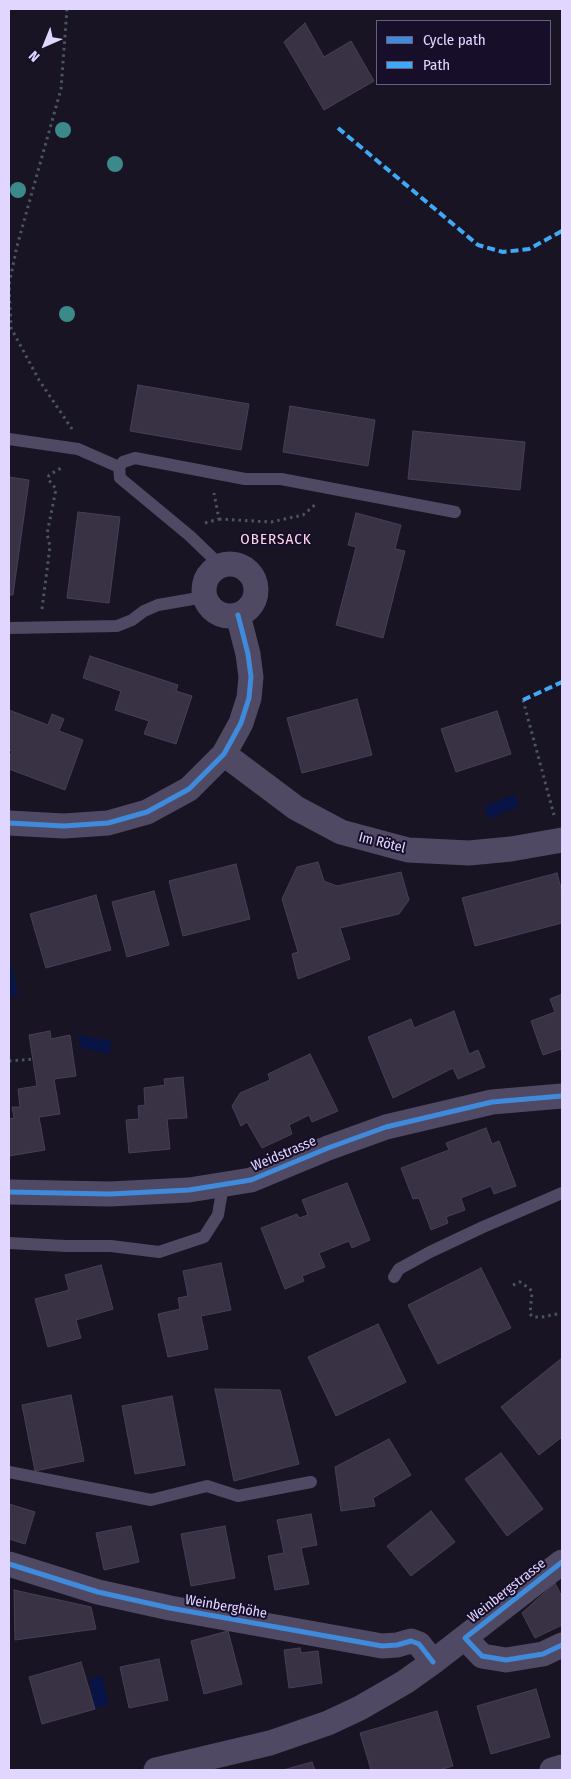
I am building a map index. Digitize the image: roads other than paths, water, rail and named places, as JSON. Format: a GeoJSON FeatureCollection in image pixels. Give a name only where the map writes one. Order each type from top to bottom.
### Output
{"type":"FeatureCollection","features":[{"type":"Feature","properties":{"kind":"street"},"geometry":{"type":"LineString","coordinates":[[235,564],[242,567],[253,578],[256,592],[254,600],[245,612],[231,617],[217,614],[207,604],[204,597],[204,581],[220,565],[235,564]]}},
{"type":"Feature","properties":{"kind":"street"},"geometry":{"type":"LineString","coordinates":[[9,823],[64,826],[108,823],[147,812],[189,789],[224,754],[241,723],[249,698],[248,654],[238,615]]}},
{"type":"Feature","properties":{"kind":"street","name":"Im Rötel"},"geometry":{"type":"LineString","coordinates":[[224,754],[296,808],[341,832],[408,850],[469,853],[511,849],[562,840]]}},
{"type":"Feature","properties":{"kind":"street","name":"Weidstrasse"},"geometry":{"type":"LineString","coordinates":[[9,1192],[110,1194],[189,1190],[223,1185],[251,1180],[328,1148],[386,1127],[492,1102],[562,1096]]}},
{"type":"Feature","properties":{"kind":"street","name":"Weinbergstrasse"},"geometry":{"type":"LineString","coordinates":[[156,1770],[270,1743],[328,1723],[372,1702],[433,1662],[562,1562]]}},
{"type":"Feature","properties":{"kind":"street","name":"Weinberghöhe"},"geometry":{"type":"LineString","coordinates":[[9,1564],[98,1592],[170,1608],[382,1646],[397,1645],[410,1641],[419,1644],[433,1662]]}},
{"type":"Feature","properties":{"kind":"street"},"geometry":{"type":"LineString","coordinates":[[465,1638],[482,1656],[506,1660],[543,1654],[562,1645]]}},
{"type":"Feature","properties":{"kind":"street"},"geometry":{"type":"LineString","coordinates":[[552,1770],[562,1767]]}},
{"type":"Feature","properties":{"kind":"lane"},"geometry":{"type":"LineString","coordinates":[[9,439],[78,449],[119,467]]}},
{"type":"Feature","properties":{"kind":"lane"},"geometry":{"type":"LineString","coordinates":[[220,565],[190,536],[120,478],[119,467],[123,462],[135,458],[245,479],[281,478],[455,512]]}},
{"type":"Feature","properties":{"kind":"lane"},"geometry":{"type":"LineString","coordinates":[[9,628],[117,626],[158,605],[204,597]]}},
{"type":"Feature","properties":{"kind":"lane"},"geometry":{"type":"LineString","coordinates":[[9,1243],[111,1246],[159,1252],[204,1237],[218,1215],[223,1185]]}},
{"type":"Feature","properties":{"kind":"lane"},"geometry":{"type":"LineString","coordinates":[[394,1278],[399,1269],[430,1252],[562,1193]]}},
{"type":"Feature","properties":{"kind":"lane"},"geometry":{"type":"LineString","coordinates":[[9,1472],[151,1500],[207,1486],[238,1496],[311,1482]]}},
{"type":"Feature","properties":{"kind":"district","name":"OBERSACK"},"geometry":{"type":"Point","coordinates":[276,540]}}]}
